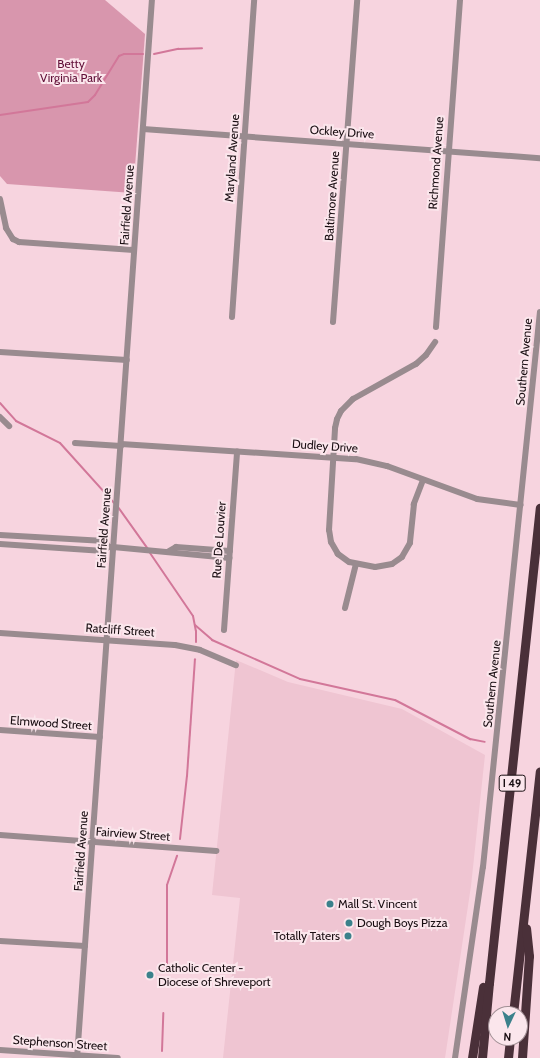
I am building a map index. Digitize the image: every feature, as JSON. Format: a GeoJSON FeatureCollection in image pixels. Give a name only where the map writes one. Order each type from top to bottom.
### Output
{"type":"FeatureCollection","features":[{"type":"Feature","properties":{"kind":"highway","name":"I 49"},"geometry":{"type":"LineString","coordinates":[[482,1058],[540,508]]}},
{"type":"Feature","properties":{"kind":"highway","name":"I 49"},"geometry":{"type":"LineString","coordinates":[[514,1006],[540,772]]}},
{"type":"Feature","properties":{"kind":"highway"},"geometry":{"type":"LineString","coordinates":[[472,1058],[501,885]]}},
{"type":"Feature","properties":{"kind":"highway"},"geometry":{"type":"LineString","coordinates":[[522,1058],[528,956],[524,907]]}},
{"type":"Feature","properties":{"kind":"highway"},"geometry":{"type":"LineString","coordinates":[[508,1058],[509,1046]]}},
{"type":"Feature","properties":{"kind":"street","name":"Fairfield Avenue"},"geometry":{"type":"LineString","coordinates":[[77,1057],[100,737],[111,547],[116,514],[152,0]]}},
{"type":"Feature","properties":{"kind":"street","name":"Maryland Avenue"},"geometry":{"type":"LineString","coordinates":[[232,317],[254,0]]}},
{"type":"Feature","properties":{"kind":"street","name":"Baltimore Avenue"},"geometry":{"type":"LineString","coordinates":[[333,322],[357,0]]}},
{"type":"Feature","properties":{"kind":"street","name":"Richmond Avenue"},"geometry":{"type":"LineString","coordinates":[[436,327],[460,0]]}},
{"type":"Feature","properties":{"kind":"street","name":"Ockley Drive"},"geometry":{"type":"LineString","coordinates":[[143,129],[540,158]]}},
{"type":"Feature","properties":{"kind":"street"},"geometry":{"type":"LineString","coordinates":[[0,199],[8,234],[19,242],[134,250]]}},
{"type":"Feature","properties":{"kind":"street","name":"Southern Avenue"},"geometry":{"type":"LineString","coordinates":[[455,1058],[480,891],[540,312]]}},
{"type":"Feature","properties":{"kind":"street"},"geometry":{"type":"LineString","coordinates":[[423,480],[415,500],[411,539],[406,552],[396,562],[384,567],[356,564],[346,560],[338,554],[330,538],[329,522],[337,419],[347,404],[416,364],[426,355],[435,342]]}},
{"type":"Feature","properties":{"kind":"street"},"geometry":{"type":"LineString","coordinates":[[0,352],[127,360]]}},
{"type":"Feature","properties":{"kind":"street"},"geometry":{"type":"LineString","coordinates":[[0,417],[9,426]]}},
{"type":"Feature","properties":{"kind":"street","name":"Dudley Drive"},"geometry":{"type":"LineString","coordinates":[[75,442],[356,459],[381,464],[477,498],[521,506]]}},
{"type":"Feature","properties":{"kind":"street","name":"Rue De Louvier"},"geometry":{"type":"LineString","coordinates":[[224,630],[237,451]]}},
{"type":"Feature","properties":{"kind":"street"},"geometry":{"type":"LineString","coordinates":[[0,535],[105,541],[111,547]]}},
{"type":"Feature","properties":{"kind":"street"},"geometry":{"type":"LineString","coordinates":[[19,536],[19,545]]}},
{"type":"Feature","properties":{"kind":"street"},"geometry":{"type":"LineString","coordinates":[[0,544],[104,551],[111,547],[169,551],[177,554],[229,558]]}},
{"type":"Feature","properties":{"kind":"street"},"geometry":{"type":"LineString","coordinates":[[169,551],[176,547],[230,551]]}},
{"type":"Feature","properties":{"kind":"street"},"geometry":{"type":"LineString","coordinates":[[345,608],[356,564]]}},
{"type":"Feature","properties":{"kind":"street","name":"Ratcliff Street"},"geometry":{"type":"LineString","coordinates":[[0,633],[175,645],[200,650],[236,665]]}},
{"type":"Feature","properties":{"kind":"street","name":"Elmwood Street"},"geometry":{"type":"LineString","coordinates":[[0,730],[100,737]]}},
{"type":"Feature","properties":{"kind":"street","name":"Fairview Street"},"geometry":{"type":"LineString","coordinates":[[0,836],[216,851]]}},
{"type":"Feature","properties":{"kind":"street"},"geometry":{"type":"LineString","coordinates":[[0,941],[85,946]]}},
{"type":"Feature","properties":{"kind":"street","name":"Stephenson Street"},"geometry":{"type":"LineString","coordinates":[[0,1050],[77,1057],[118,1058]]}},
{"type":"Feature","properties":{"kind":"shaded area"},"geometry":{"type":"Polygon","coordinates":[[[236,660],[288,682],[402,709],[485,755],[471,886],[445,1058],[223,1058],[240,898],[212,895],[236,660]]]}},
{"type":"Feature","properties":{"kind":"green space","name":"Betty Virginia Park"},"geometry":{"type":"Polygon","coordinates":[[[0,0],[105,0],[145,34],[133,193],[7,184],[0,176],[0,0]]]}},
{"type":"Feature","properties":{"kind":"waterway"},"geometry":{"type":"LineString","coordinates":[[154,54],[178,49],[202,48]]}},
{"type":"Feature","properties":{"kind":"waterway"},"geometry":{"type":"LineString","coordinates":[[0,115],[88,102],[95,95],[119,56],[124,54],[143,54]]}},
{"type":"Feature","properties":{"kind":"waterway"},"geometry":{"type":"LineString","coordinates":[[0,403],[16,421],[60,443],[115,504]]}},
{"type":"Feature","properties":{"kind":"waterway"},"geometry":{"type":"LineString","coordinates":[[118,507],[148,549]]}},
{"type":"Feature","properties":{"kind":"waterway"},"geometry":{"type":"LineString","coordinates":[[150,553],[193,616],[196,631],[196,642]]}},
{"type":"Feature","properties":{"kind":"waterway"},"geometry":{"type":"LineString","coordinates":[[195,625],[212,640],[300,679],[395,700],[470,739],[485,742]]}},
{"type":"Feature","properties":{"kind":"waterway"},"geometry":{"type":"LineString","coordinates":[[180,839],[187,776],[195,659]]}},
{"type":"Feature","properties":{"kind":"waterway"},"geometry":{"type":"LineString","coordinates":[[167,973],[167,885],[177,856]]}},
{"type":"Feature","properties":{"kind":"waterway"},"geometry":{"type":"LineString","coordinates":[[162,1051],[163,1013]]}},
{"type":"Feature","properties":{"kind":"place","name":"Mall St. Vincent"},"geometry":{"type":"Point","coordinates":[330,904]}},
{"type":"Feature","properties":{"kind":"place","name":"Dough Boys Pizza"},"geometry":{"type":"Point","coordinates":[349,923]}},
{"type":"Feature","properties":{"kind":"place","name":"Totally Taters"},"geometry":{"type":"Point","coordinates":[348,936]}},
{"type":"Feature","properties":{"kind":"place","name":"Catholic Center - Diocese of Shreveport"},"geometry":{"type":"Point","coordinates":[150,975]}}]}
